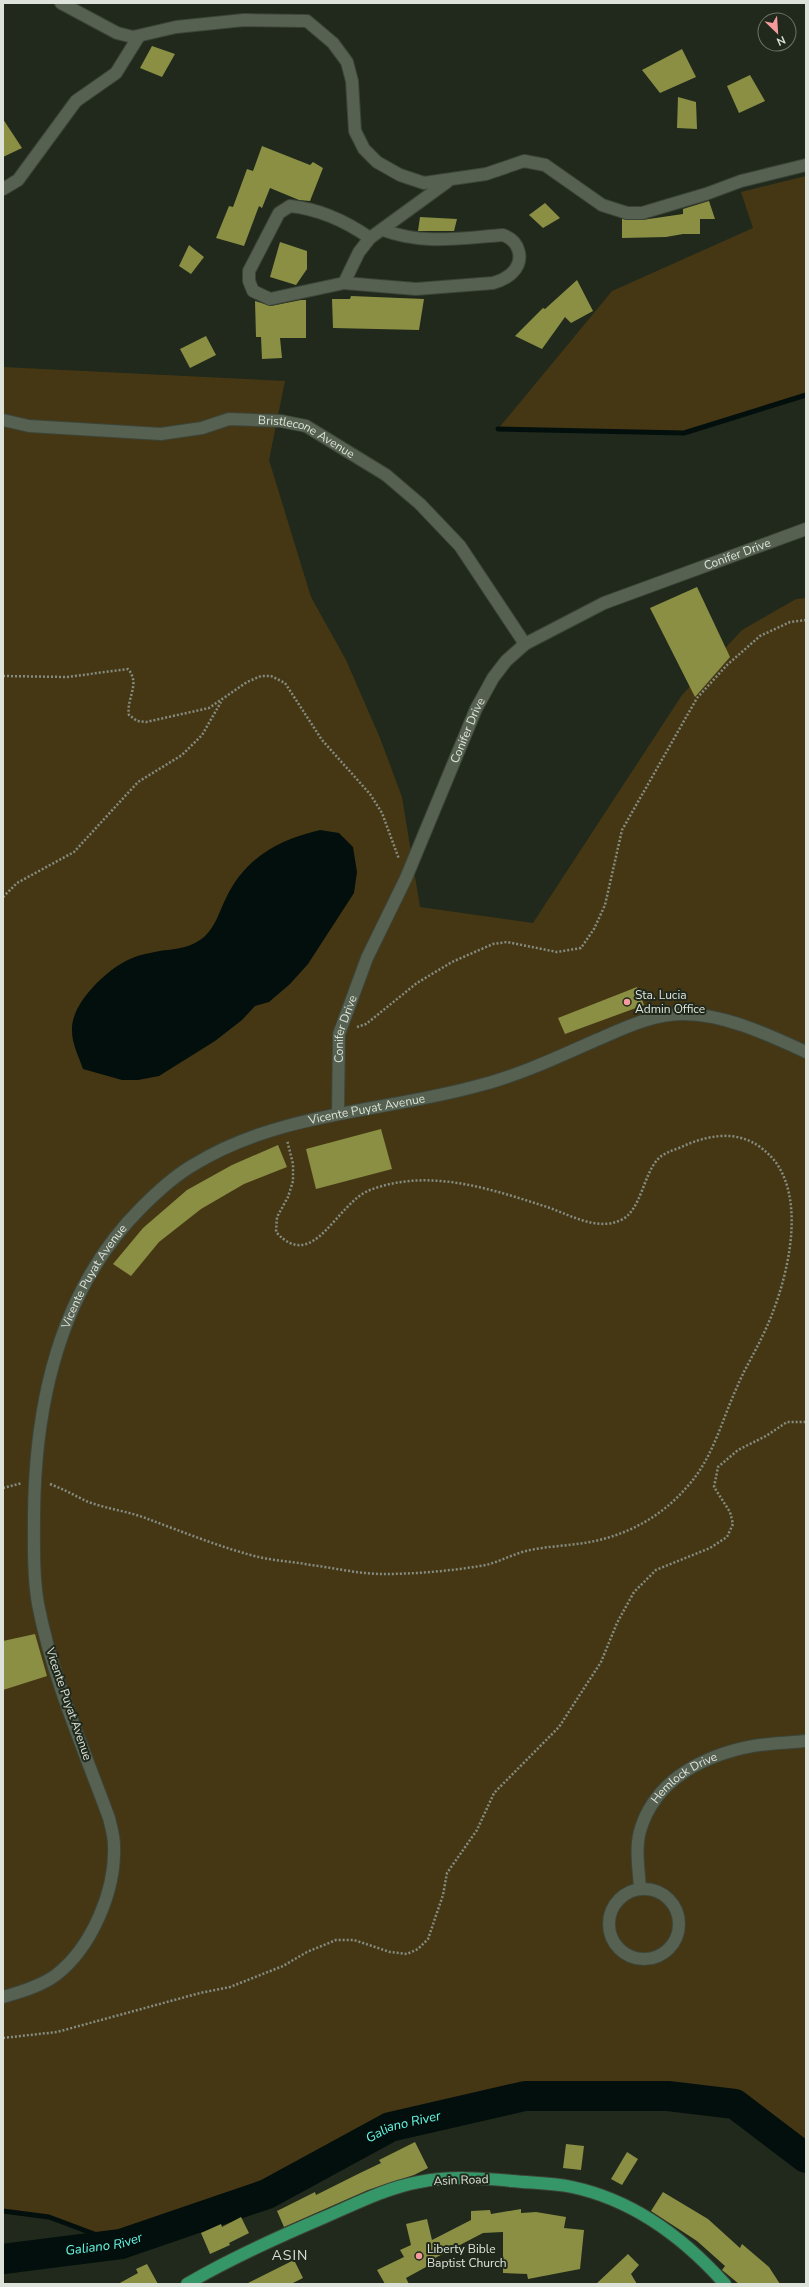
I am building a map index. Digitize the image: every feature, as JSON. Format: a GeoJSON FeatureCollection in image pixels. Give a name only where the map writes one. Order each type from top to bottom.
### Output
{"type":"FeatureCollection","features":[{"type":"Feature","properties":{"kind":"main road","name":"Asin Road"},"geometry":{"type":"LineString","coordinates":[[187,2284],[217,2266],[299,2228],[390,2190],[419,2182],[481,2178],[571,2187],[598,2194],[627,2206],[666,2230],[693,2251],[725,2284]]}},
{"type":"Feature","properties":{"kind":"street"},"geometry":{"type":"LineString","coordinates":[[61,3],[117,33],[139,36],[176,27],[244,20],[307,21],[333,43],[347,62],[352,81],[355,131],[364,149],[377,162],[400,175],[424,183],[448,181],[486,174],[524,161],[545,165],[602,205],[627,213],[642,213],[664,208],[741,181],[806,165]]}},
{"type":"Feature","properties":{"kind":"street"},"geometry":{"type":"LineString","coordinates":[[3,189],[18,180],[76,101],[116,73],[139,36]]}},
{"type":"Feature","properties":{"kind":"street"},"geometry":{"type":"LineString","coordinates":[[344,283],[359,252],[370,238],[383,230],[448,181]]}},
{"type":"Feature","properties":{"kind":"street"},"geometry":{"type":"LineString","coordinates":[[370,238],[348,223],[338,219],[290,206],[280,213],[249,272],[249,281],[253,291],[270,299],[344,283],[416,289],[493,283],[504,279],[514,272],[519,261],[518,246],[512,238],[503,235],[432,240],[400,237],[383,230]]}},
{"type":"Feature","properties":{"kind":"street","name":"Bristlecone Avenue"},"geometry":{"type":"LineString","coordinates":[[3,420],[29,426],[161,434],[202,428],[229,419],[281,421],[306,426],[386,475],[420,504],[460,546],[525,644]]}},
{"type":"Feature","properties":{"kind":"street","name":"Conifer Drive"},"geometry":{"type":"LineString","coordinates":[[338,1113],[339,1034],[367,958],[406,878],[476,709],[493,678],[506,661],[525,644],[604,603],[806,529]]}},
{"type":"Feature","properties":{"kind":"street","name":"Vicente Puyat Avenue"},"geometry":{"type":"LineString","coordinates":[[3,1997],[31,1988],[56,1975],[79,1952],[102,1912],[113,1860],[114,1844],[109,1818],[51,1660],[38,1601],[34,1560],[34,1479],[46,1392],[57,1348],[79,1297],[96,1264],[119,1230],[160,1190],[194,1164],[254,1135],[338,1113],[437,1096],[478,1086],[517,1074],[623,1028],[652,1019],[681,1014],[705,1016],[759,1030],[806,1052]]}},
{"type":"Feature","properties":{"kind":"street","name":"Hemlock Drive"},"geometry":{"type":"LineString","coordinates":[[640,1889],[638,1856],[639,1832],[649,1808],[663,1790],[681,1773],[712,1758],[743,1747],[806,1741]]}},
{"type":"Feature","properties":{"kind":"street"},"geometry":{"type":"LineString","coordinates":[[640,1889],[651,1889],[662,1893],[674,1904],[680,1920],[679,1931],[675,1942],[658,1956],[647,1959],[635,1958],[624,1952],[613,1938],[609,1921],[612,1909],[619,1899],[628,1892],[640,1889]]}},
{"type":"Feature","properties":{"kind":"path"},"geometry":{"type":"LineString","coordinates":[[339,1034],[366,1024],[417,983],[452,962],[493,944],[507,942],[557,952],[581,948],[594,929],[605,905],[622,830],[696,698],[727,665],[760,636],[790,622],[806,620]]}},
{"type":"Feature","properties":{"kind":"path"},"geometry":{"type":"LineString","coordinates":[[3,676],[68,677],[128,669],[133,675],[135,684],[128,708],[129,715],[137,721],[146,722],[209,708],[247,682],[261,676],[271,676],[285,683],[322,740],[359,779],[374,800],[382,813],[406,878]]}},
{"type":"Feature","properties":{"kind":"path"},"geometry":{"type":"LineString","coordinates":[[3,898],[17,883],[74,852],[138,782],[182,755],[202,735],[221,701]]}},
{"type":"Feature","properties":{"kind":"path"},"geometry":{"type":"LineString","coordinates":[[3,1488],[34,1479],[109,1508],[128,1512],[166,1527],[260,1557],[354,1572],[383,1574],[485,1566],[526,1551],[591,1542],[625,1533],[672,1503],[701,1470],[720,1432],[736,1389],[767,1326],[791,1246],[793,1234],[792,1205],[786,1179],[775,1160],[763,1149],[746,1139],[712,1135],[661,1156],[649,1171],[631,1212],[621,1220],[598,1224],[548,1207],[462,1183],[428,1179],[401,1182],[367,1191],[346,1207],[310,1245],[301,1247],[285,1242],[276,1232],[278,1217],[288,1197],[293,1181],[293,1164],[284,1127]]}},
{"type":"Feature","properties":{"kind":"path"},"geometry":{"type":"LineString","coordinates":[[3,2038],[57,2032],[200,1993],[230,1987],[283,1966],[307,1952],[336,1940],[354,1940],[390,1952],[407,1954],[418,1949],[428,1939],[443,1895],[448,1873],[477,1830],[494,1793],[559,1727],[601,1662],[617,1623],[634,1592],[656,1570],[710,1548],[727,1537],[733,1524],[730,1512],[714,1487],[718,1467],[738,1450],[766,1436],[787,1422],[806,1422]]}},
{"type":"Feature","properties":{"kind":"shaded area"},"geometry":{"type":"Polygon","coordinates":[[[806,176],[806,395],[684,433],[498,429],[612,291],[753,228],[741,192],[806,176]]]}},
{"type":"Feature","properties":{"kind":"shaded area"},"geometry":{"type":"Polygon","coordinates":[[[3,367],[285,381],[269,460],[311,597],[346,660],[380,738],[402,797],[420,907],[533,923],[682,695],[742,630],[796,599],[806,598],[806,2158],[735,2104],[668,2096],[525,2096],[390,2127],[267,2194],[121,2244],[49,2217],[3,2211],[3,367]]]}},
{"type":"Feature","properties":{"kind":"shaded area"},"geometry":{"type":"Polygon","coordinates":[[[320,830],[339,833],[353,847],[357,872],[354,893],[308,964],[290,984],[269,1002],[255,1006],[242,1020],[215,1041],[159,1076],[138,1080],[122,1080],[83,1069],[73,1041],[73,1021],[83,999],[101,979],[121,964],[135,957],[157,951],[185,947],[198,942],[212,928],[234,884],[253,862],[277,845],[290,839],[320,830]]]}},
{"type":"Feature","properties":{"kind":"building"},"geometry":{"type":"Polygon","coordinates":[[[152,46],[175,54],[162,77],[140,68],[152,46]]]}},
{"type":"Feature","properties":{"kind":"building"},"geometry":{"type":"Polygon","coordinates":[[[682,49],[696,77],[660,93],[642,70],[682,49]]]}},
{"type":"Feature","properties":{"kind":"building"},"geometry":{"type":"Polygon","coordinates":[[[750,75],[765,101],[739,113],[727,86],[750,75]]]}},
{"type":"Feature","properties":{"kind":"building"},"geometry":{"type":"Polygon","coordinates":[[[678,97],[696,102],[697,129],[677,128],[678,97]]]}},
{"type":"Feature","properties":{"kind":"building"},"geometry":{"type":"Polygon","coordinates":[[[3,119],[22,148],[3,157],[3,119]]]}},
{"type":"Feature","properties":{"kind":"building"},"geometry":{"type":"Polygon","coordinates":[[[262,146],[310,165],[313,162],[323,168],[310,201],[299,200],[270,188],[262,208],[259,206],[244,246],[216,238],[229,206],[233,207],[247,169],[253,171],[262,146]]]}},
{"type":"Feature","properties":{"kind":"building"},"geometry":{"type":"Polygon","coordinates":[[[709,201],[715,219],[700,219],[700,234],[683,234],[666,237],[622,238],[622,219],[642,220],[683,214],[683,209],[709,201]]]}},
{"type":"Feature","properties":{"kind":"building"},"geometry":{"type":"Polygon","coordinates":[[[545,203],[560,218],[543,228],[529,215],[545,203]]]}},
{"type":"Feature","properties":{"kind":"building"},"geometry":{"type":"Polygon","coordinates":[[[420,217],[457,219],[454,231],[418,231],[420,217]]]}},
{"type":"Feature","properties":{"kind":"building"},"geometry":{"type":"Polygon","coordinates":[[[280,242],[307,251],[307,269],[296,285],[270,277],[280,242]]]}},
{"type":"Feature","properties":{"kind":"building"},"geometry":{"type":"Polygon","coordinates":[[[189,245],[204,257],[191,274],[179,266],[189,245]]]}},
{"type":"Feature","properties":{"kind":"building"},"geometry":{"type":"Polygon","coordinates":[[[577,280],[593,311],[571,323],[565,317],[542,349],[515,336],[543,308],[545,309],[577,280]]]}},
{"type":"Feature","properties":{"kind":"building"},"geometry":{"type":"Polygon","coordinates":[[[351,296],[424,299],[419,330],[333,328],[332,299],[350,299],[351,296]]]}},
{"type":"Feature","properties":{"kind":"building"},"geometry":{"type":"Polygon","coordinates":[[[306,300],[306,338],[280,338],[282,358],[262,359],[261,337],[256,337],[255,301],[271,306],[306,300]]]}},
{"type":"Feature","properties":{"kind":"building"},"geometry":{"type":"Polygon","coordinates":[[[206,336],[216,355],[190,368],[180,349],[206,336]]]}},
{"type":"Feature","properties":{"kind":"building"},"geometry":{"type":"Polygon","coordinates":[[[697,587],[730,657],[695,697],[650,608],[697,587]]]}},
{"type":"Feature","properties":{"kind":"building"},"geometry":{"type":"Polygon","coordinates":[[[637,987],[644,1005],[565,1034],[558,1018],[637,987]]]}},
{"type":"Feature","properties":{"kind":"building"},"geometry":{"type":"Polygon","coordinates":[[[381,1129],[392,1169],[316,1189],[306,1149],[381,1129]]]}},
{"type":"Feature","properties":{"kind":"building"},"geometry":{"type":"Polygon","coordinates":[[[278,1145],[287,1167],[244,1184],[201,1209],[159,1242],[131,1276],[113,1264],[143,1228],[187,1190],[232,1165],[278,1145]]]}},
{"type":"Feature","properties":{"kind":"building"},"geometry":{"type":"Polygon","coordinates":[[[35,1634],[47,1676],[3,1690],[3,1641],[35,1634]]]}},
{"type":"Feature","properties":{"kind":"building"},"geometry":{"type":"Polygon","coordinates":[[[415,2142],[428,2168],[414,2175],[368,2190],[284,2227],[277,2211],[315,2192],[316,2195],[381,2163],[379,2160],[415,2142]]]}},
{"type":"Feature","properties":{"kind":"building"},"geometry":{"type":"Polygon","coordinates":[[[566,2144],[584,2146],[581,2170],[563,2168],[566,2144]]]}},
{"type":"Feature","properties":{"kind":"building"},"geometry":{"type":"Polygon","coordinates":[[[627,2152],[638,2159],[622,2185],[611,2179],[627,2152]]]}},
{"type":"Feature","properties":{"kind":"building"},"geometry":{"type":"Polygon","coordinates":[[[663,2192],[708,2219],[740,2248],[742,2244],[769,2267],[780,2284],[739,2284],[722,2270],[725,2266],[697,2241],[651,2211],[663,2192]]]}},
{"type":"Feature","properties":{"kind":"building"},"geometry":{"type":"Polygon","coordinates":[[[521,2209],[521,2213],[536,2212],[566,2217],[564,2228],[584,2230],[580,2269],[528,2279],[527,2274],[503,2273],[503,2232],[483,2233],[435,2258],[437,2261],[406,2278],[409,2284],[385,2284],[377,2270],[404,2257],[400,2250],[411,2245],[406,2224],[427,2219],[432,2240],[471,2220],[471,2211],[490,2210],[491,2214],[521,2209]]]}},
{"type":"Feature","properties":{"kind":"building"},"geometry":{"type":"Polygon","coordinates":[[[241,2217],[249,2233],[229,2243],[230,2245],[210,2254],[201,2233],[221,2224],[222,2227],[241,2217]]]}},
{"type":"Feature","properties":{"kind":"building"},"geometry":{"type":"Polygon","coordinates":[[[628,2254],[639,2265],[631,2274],[637,2284],[596,2284],[628,2254]]]}},
{"type":"Feature","properties":{"kind":"building"},"geometry":{"type":"Polygon","coordinates":[[[294,2260],[303,2278],[291,2284],[246,2284],[294,2260]]]}},
{"type":"Feature","properties":{"kind":"building"},"geometry":{"type":"Polygon","coordinates":[[[147,2264],[158,2284],[118,2284],[138,2273],[136,2269],[147,2264]]]}},
{"type":"Feature","properties":{"kind":"waterway"},"geometry":{"type":"LineString","coordinates":[[498,429],[684,433],[806,395]]}},
{"type":"Feature","properties":{"kind":"waterway","name":"Galiano River"},"geometry":{"type":"LineString","coordinates":[[3,2259],[121,2244],[267,2194],[390,2127],[525,2096],[668,2096],[735,2104],[806,2158]]}},
{"type":"Feature","properties":{"kind":"waterway"},"geometry":{"type":"LineString","coordinates":[[3,2211],[49,2217],[121,2244]]}},
{"type":"Feature","properties":{"kind":"place","name":"Sta. Lucia Admin Office"},"geometry":{"type":"Point","coordinates":[627,1002]}},
{"type":"Feature","properties":{"kind":"place","name":"Liberty Bible Baptist Church"},"geometry":{"type":"Point","coordinates":[419,2256]}},
{"type":"Feature","properties":{"kind":"district","name":"ASIN"},"geometry":{"type":"Point","coordinates":[290,2255]}}]}
